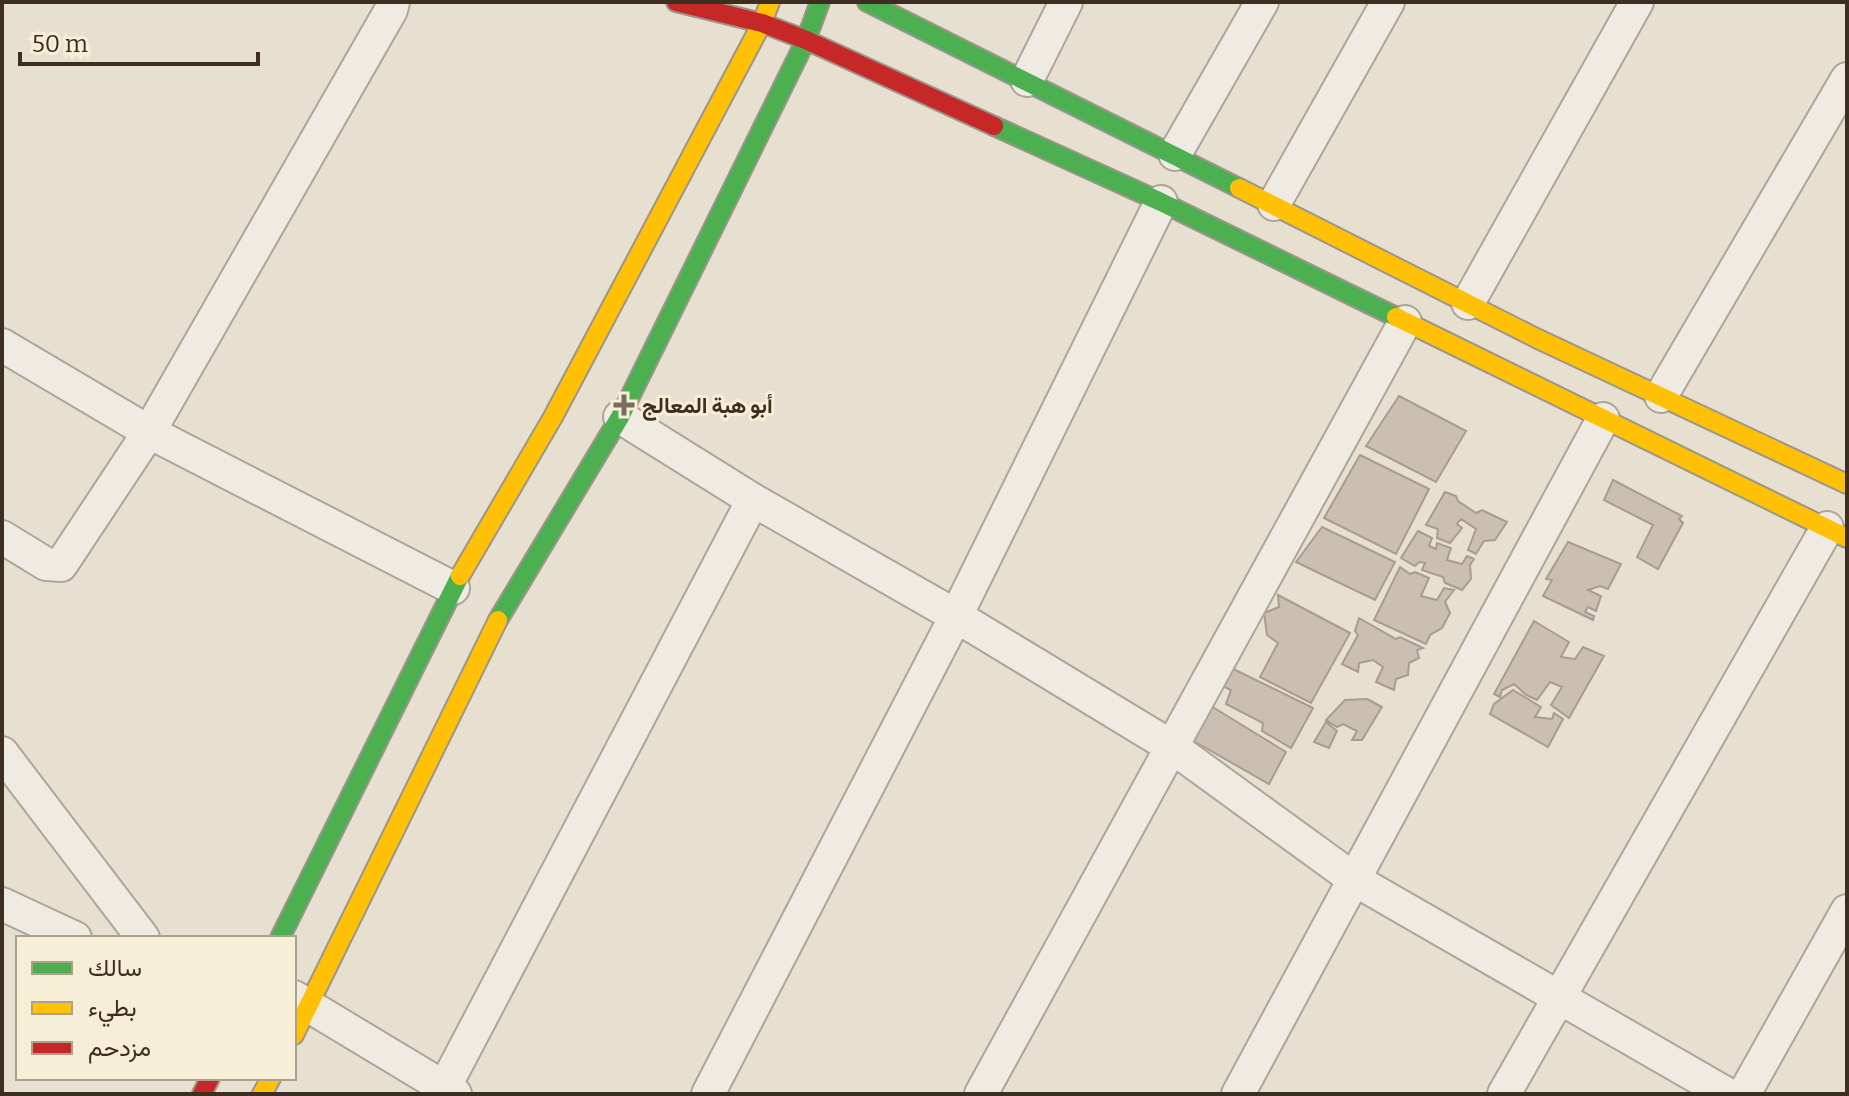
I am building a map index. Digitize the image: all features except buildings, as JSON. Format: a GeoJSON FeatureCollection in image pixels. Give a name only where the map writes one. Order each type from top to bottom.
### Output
{"type":"FeatureCollection","features":[{"type":"Feature","properties":{"kind":"street"},"geometry":{"type":"LineString","coordinates":[[2,537],[46,564],[61,565],[149,432],[393,2]]}},
{"type":"Feature","properties":{"kind":"street"},"geometry":{"type":"LineString","coordinates":[[676,2],[762,23],[806,40],[1161,202],[1837,533],[1558,997],[1504,1094]]}},
{"type":"Feature","properties":{"kind":"street"},"geometry":{"type":"LineString","coordinates":[[281,936],[453,588],[553,417],[762,23],[770,2]]}},
{"type":"Feature","properties":{"kind":"street"},"geometry":{"type":"LineString","coordinates":[[296,1025],[301,1001],[501,614],[620,417],[806,40],[820,2]]}},
{"type":"Feature","properties":{"kind":"street"},"geometry":{"type":"LineString","coordinates":[[1027,80],[1066,2]]}},
{"type":"Feature","properties":{"kind":"street"},"geometry":{"type":"LineString","coordinates":[[1175,154],[1262,2]]}},
{"type":"Feature","properties":{"kind":"street"},"geometry":{"type":"LineString","coordinates":[[1274,204],[1388,2]]}},
{"type":"Feature","properties":{"kind":"street"},"geometry":{"type":"LineString","coordinates":[[1468,303],[1637,2]]}},
{"type":"Feature","properties":{"kind":"street"},"geometry":{"type":"LineString","coordinates":[[874,3],[918,12],[1027,80],[1468,303],[1847,484]]}},
{"type":"Feature","properties":{"kind":"street"},"geometry":{"type":"LineString","coordinates":[[1661,396],[1847,79]]}},
{"type":"Feature","properties":{"kind":"street"},"geometry":{"type":"LineString","coordinates":[[708,1094],[956,616],[1161,202]]}},
{"type":"Feature","properties":{"kind":"street"},"geometry":{"type":"LineString","coordinates":[[981,1094],[1405,322]]}},
{"type":"Feature","properties":{"kind":"street"},"geometry":{"type":"LineString","coordinates":[[2,345],[149,432],[453,588]]}},
{"type":"Feature","properties":{"kind":"street"},"geometry":{"type":"LineString","coordinates":[[620,417],[753,500],[956,616],[1172,747],[1355,880],[1727,1094]]}},
{"type":"Feature","properties":{"kind":"street"},"geometry":{"type":"LineString","coordinates":[[1238,1094],[1603,419]]}},
{"type":"Feature","properties":{"kind":"street"},"geometry":{"type":"LineString","coordinates":[[301,1001],[450,1091],[753,500]]}},
{"type":"Feature","properties":{"kind":"street"},"geometry":{"type":"LineString","coordinates":[[2,753],[141,936]]}},
{"type":"Feature","properties":{"kind":"street"},"geometry":{"type":"LineString","coordinates":[[2,904],[71,936]]}},
{"type":"Feature","properties":{"kind":"street"},"geometry":{"type":"LineString","coordinates":[[1744,1094],[1847,911]]}},
{"type":"Feature","properties":{"kind":"traffic: fast"},"geometry":{"type":"LineString","coordinates":[[498,620],[620,417],[806,40],[820,2]]}},
{"type":"Feature","properties":{"kind":"traffic: fast"},"geometry":{"type":"LineString","coordinates":[[867,2],[1239,188]]}},
{"type":"Feature","properties":{"kind":"traffic: fast"},"geometry":{"type":"LineString","coordinates":[[994,126],[1161,202],[1396,317]]}},
{"type":"Feature","properties":{"kind":"traffic: fast"},"geometry":{"type":"LineString","coordinates":[[281,936],[460,576]]}},
{"type":"Feature","properties":{"kind":"traffic: slow"},"geometry":{"type":"LineString","coordinates":[[460,576],[553,417],[762,23],[770,2]]}},
{"type":"Feature","properties":{"kind":"traffic: slow"},"geometry":{"type":"LineString","coordinates":[[1239,188],[1536,338],[1847,484]]}},
{"type":"Feature","properties":{"kind":"traffic: slow"},"geometry":{"type":"LineString","coordinates":[[1396,317],[1847,538]]}},
{"type":"Feature","properties":{"kind":"traffic: slow"},"geometry":{"type":"LineString","coordinates":[[296,1031],[498,620]]}},
{"type":"Feature","properties":{"kind":"traffic: slow"},"geometry":{"type":"LineString","coordinates":[[262,1094],[270,1080]]}},
{"type":"Feature","properties":{"kind":"traffic: jam"},"geometry":{"type":"LineString","coordinates":[[676,2],[762,23],[806,40],[994,126]]}},
{"type":"Feature","properties":{"kind":"traffic: jam"},"geometry":{"type":"LineString","coordinates":[[202,1094],[209,1080]]}},
{"type":"Feature","properties":{"kind":"place","name":"أبو هبة المعالج"},"geometry":{"type":"Point","coordinates":[624,405]}}]}
